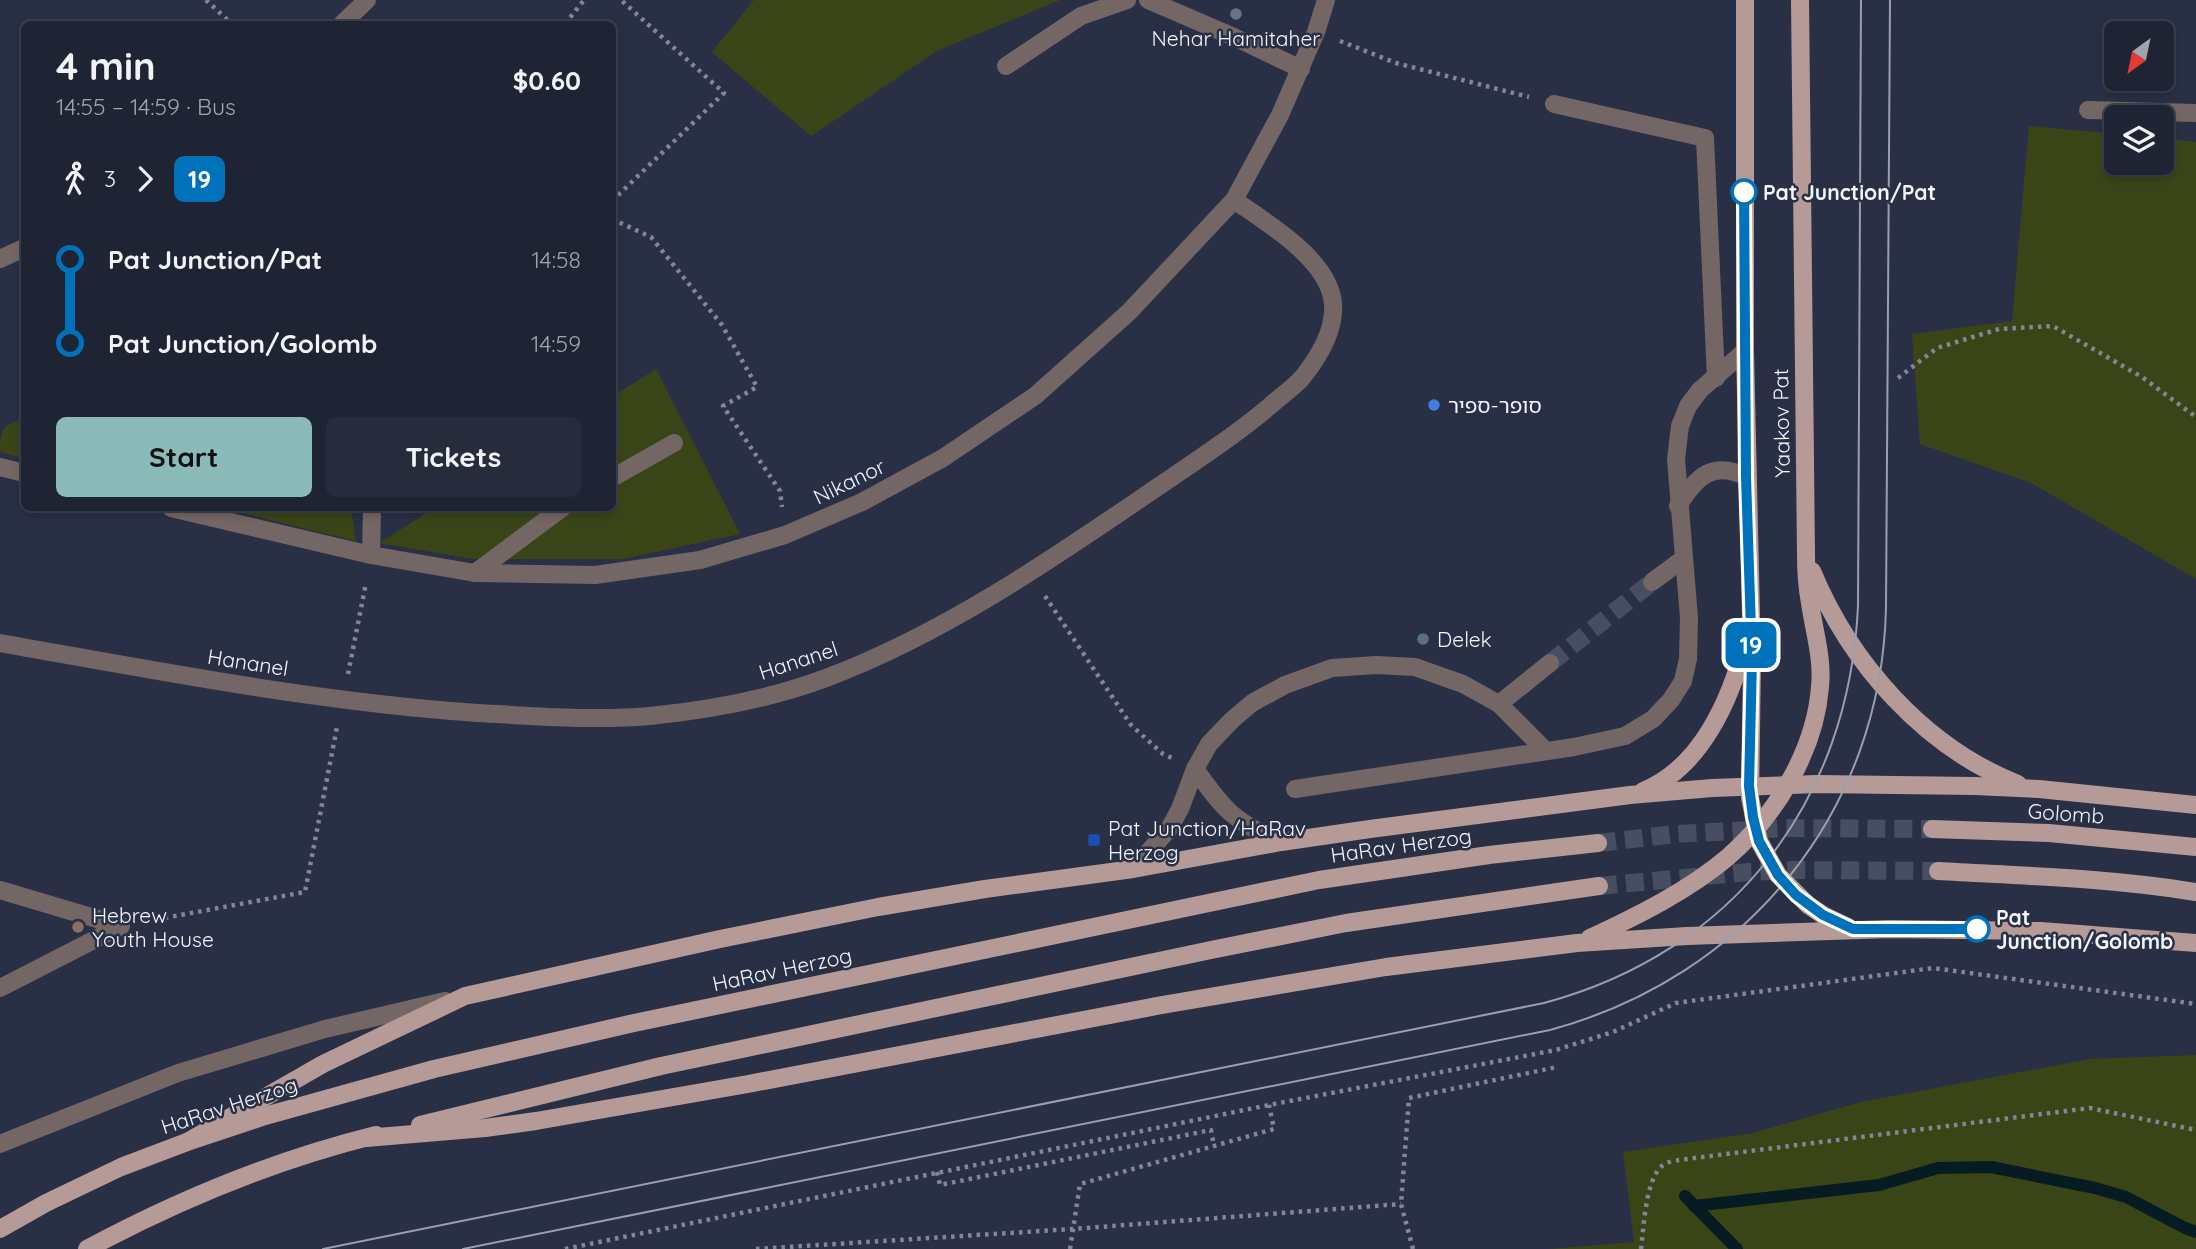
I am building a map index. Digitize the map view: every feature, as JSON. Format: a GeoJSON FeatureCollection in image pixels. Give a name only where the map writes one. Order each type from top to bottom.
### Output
{"type":"FeatureCollection","features":[{"type":"Feature","properties":{"kind":"main road","name":"Yaakov Pat"},"geometry":{"type":"LineString","coordinates":[[1745,0],[1746,477],[1752,671],[1749,786],[1756,827],[1768,859],[1796,895],[1823,915],[1853,929]]}},
{"type":"Feature","properties":{"kind":"main road","name":"Yaakov Pat"},"geometry":{"type":"LineString","coordinates":[[1577,943],[1629,919],[1685,887],[1727,858],[1756,827],[1787,784],[1803,755],[1814,724],[1821,686],[1818,641],[1810,606],[1806,555],[1801,0]]}},
{"type":"Feature","properties":{"kind":"main road"},"geometry":{"type":"LineString","coordinates":[[1806,555],[1840,629],[1866,666],[1899,703],[1921,724],[1969,759],[2005,778],[2039,789]]}},
{"type":"Feature","properties":{"kind":"main road"},"geometry":{"type":"LineString","coordinates":[[1630,794],[1653,787],[1673,773],[1692,754],[1716,719],[1741,661],[1751,601]]}},
{"type":"Feature","properties":{"kind":"main road"},"geometry":{"type":"LineString","coordinates":[[187,1142],[323,1064],[465,996],[720,939],[878,907],[985,889],[1133,869],[1281,842],[1630,794],[1787,784],[1922,785],[2039,789],[2196,806]]}},
{"type":"Feature","properties":{"kind":"main road","name":"Golomb"},"geometry":{"type":"LineString","coordinates":[[1932,829],[2049,833],[2196,847]]}},
{"type":"Feature","properties":{"kind":"main road","name":"HaRav Herzog"},"geometry":{"type":"LineString","coordinates":[[0,1229],[46,1203],[121,1167],[187,1142],[310,1103],[434,1069],[647,1020],[1319,880],[1489,855],[1598,843]]}},
{"type":"Feature","properties":{"kind":"main road"},"geometry":{"type":"LineString","coordinates":[[1938,872],[2052,877],[2196,892]]}},
{"type":"Feature","properties":{"kind":"main road"},"geometry":{"type":"LineString","coordinates":[[87,1249],[153,1214],[276,1165],[366,1138],[674,1063],[1346,923],[1600,886]]}},
{"type":"Feature","properties":{"kind":"main road"},"geometry":{"type":"LineString","coordinates":[[366,1138],[536,1121],[748,1084],[1176,1002],[1386,967],[1577,943],[1853,929],[2041,931],[2196,943]]}},
{"type":"Feature","properties":{"kind":"street"},"geometry":{"type":"LineString","coordinates":[[345,21],[367,0]]}},
{"type":"Feature","properties":{"kind":"street"},"geometry":{"type":"LineString","coordinates":[[1006,66],[1081,16],[1127,0]]}},
{"type":"Feature","properties":{"kind":"street"},"geometry":{"type":"LineString","coordinates":[[1148,0],[1301,69]]}},
{"type":"Feature","properties":{"kind":"street","name":"Nikanor"},"geometry":{"type":"LineString","coordinates":[[184,511],[372,555],[475,573],[595,575],[699,560],[785,535],[862,502],[943,458],[1035,396],[1129,312],[1234,200],[1280,115],[1316,32],[1326,0]]}},
{"type":"Feature","properties":{"kind":"street"},"geometry":{"type":"LineString","coordinates":[[1554,104],[1705,138],[1716,378]]}},
{"type":"Feature","properties":{"kind":"street"},"geometry":{"type":"LineString","coordinates":[[2088,110],[2196,113]]}},
{"type":"Feature","properties":{"kind":"street","name":"Hananel"},"geometry":{"type":"LineString","coordinates":[[0,643],[193,677],[405,708],[558,718],[647,716],[734,704],[824,679],[896,647],[982,601],[1029,572],[1237,434],[1301,379],[1328,337],[1333,302],[1320,269],[1293,241],[1234,200]]}},
{"type":"Feature","properties":{"kind":"street"},"geometry":{"type":"LineString","coordinates":[[0,259],[21,249]]}},
{"type":"Feature","properties":{"kind":"street"},"geometry":{"type":"LineString","coordinates":[[1295,789],[1625,736],[1653,719],[1671,700],[1683,681],[1688,659],[1689,618],[1676,458],[1680,426],[1688,406],[1700,390],[1745,351]]}},
{"type":"Feature","properties":{"kind":"street"},"geometry":{"type":"LineString","coordinates":[[616,476],[674,443]]}},
{"type":"Feature","properties":{"kind":"street"},"geometry":{"type":"LineString","coordinates":[[0,467],[21,472]]}},
{"type":"Feature","properties":{"kind":"street"},"geometry":{"type":"LineString","coordinates":[[1678,506],[1693,484],[1708,473],[1726,470],[1746,477]]}},
{"type":"Feature","properties":{"kind":"street"},"geometry":{"type":"LineString","coordinates":[[372,511],[372,555]]}},
{"type":"Feature","properties":{"kind":"street"},"geometry":{"type":"LineString","coordinates":[[475,573],[558,511]]}},
{"type":"Feature","properties":{"kind":"street"},"geometry":{"type":"LineString","coordinates":[[1652,583],[1684,559]]}},
{"type":"Feature","properties":{"kind":"street"},"geometry":{"type":"LineString","coordinates":[[1499,704],[1550,663]]}},
{"type":"Feature","properties":{"kind":"street"},"geometry":{"type":"LineString","coordinates":[[1133,869],[1169,829],[1209,744],[1232,720],[1252,704],[1285,685],[1332,668],[1415,667],[1464,684],[1499,704],[1545,750]]}},
{"type":"Feature","properties":{"kind":"street"},"geometry":{"type":"LineString","coordinates":[[1195,769],[1216,800],[1234,818],[1281,842]]}},
{"type":"Feature","properties":{"kind":"street"},"geometry":{"type":"LineString","coordinates":[[0,890],[121,926]]}},
{"type":"Feature","properties":{"kind":"street"},"geometry":{"type":"LineString","coordinates":[[0,988],[121,926]]}},
{"type":"Feature","properties":{"kind":"street","name":"HaRav Herzog"},"geometry":{"type":"LineString","coordinates":[[0,1144],[178,1073],[325,1029],[465,996]]}},
{"type":"Feature","properties":{"kind":"path"},"geometry":{"type":"LineString","coordinates":[[206,0],[229,21]]}},
{"type":"Feature","properties":{"kind":"path"},"geometry":{"type":"LineString","coordinates":[[567,21],[584,0]]}},
{"type":"Feature","properties":{"kind":"path"},"geometry":{"type":"LineString","coordinates":[[616,197],[724,93],[621,0]]}},
{"type":"Feature","properties":{"kind":"path"},"geometry":{"type":"LineString","coordinates":[[1316,32],[1396,63],[1554,104]]}},
{"type":"Feature","properties":{"kind":"path"},"geometry":{"type":"LineString","coordinates":[[616,221],[651,237],[722,325],[757,387],[723,406],[780,491],[785,535]]}},
{"type":"Feature","properties":{"kind":"path"},"geometry":{"type":"LineString","coordinates":[[1898,378],[1937,348],[1999,329],[2053,326],[2142,377],[2196,416]]}},
{"type":"Feature","properties":{"kind":"path"},"geometry":{"type":"LineString","coordinates":[[121,926],[305,892],[372,555]]}},
{"type":"Feature","properties":{"kind":"path"},"geometry":{"type":"LineString","coordinates":[[1029,572],[1131,725],[1163,754],[1195,769]]}},
{"type":"Feature","properties":{"kind":"path"},"geometry":{"type":"LineString","coordinates":[[565,1249],[1269,1105],[1556,1050],[1613,1032],[1676,1003],[1933,968],[2196,1004]]}},
{"type":"Feature","properties":{"kind":"path"},"geometry":{"type":"LineString","coordinates":[[1413,1249],[1401,1204],[1409,1098],[1557,1067]]}},
{"type":"Feature","properties":{"kind":"path"},"geometry":{"type":"LineString","coordinates":[[1070,1249],[1080,1184],[1274,1129],[1269,1105]]}},
{"type":"Feature","properties":{"kind":"path"},"geometry":{"type":"LineString","coordinates":[[1641,1249],[1648,1196],[1654,1177],[1663,1164],[1679,1160],[2090,1108],[2196,1130]]}},
{"type":"Feature","properties":{"kind":"path"},"geometry":{"type":"LineString","coordinates":[[937,1172],[940,1185],[1211,1130],[1214,1146]]}},
{"type":"Feature","properties":{"kind":"path"},"geometry":{"type":"LineString","coordinates":[[756,1249],[1073,1229],[1401,1204]]}},
{"type":"Feature","properties":{"kind":"green space"},"geometry":{"type":"Polygon","coordinates":[[[754,0],[1060,0],[937,51],[811,136],[712,52],[754,0]]]}},
{"type":"Feature","properties":{"kind":"green space"},"geometry":{"type":"Polygon","coordinates":[[[2029,126],[2104,133],[2104,175],[2174,175],[2174,139],[2196,142],[2196,579],[2031,483],[1920,444],[1912,334],[2012,321],[2029,126]]]}},
{"type":"Feature","properties":{"kind":"green space"},"geometry":{"type":"Polygon","coordinates":[[[656,369],[740,534],[623,559],[473,559],[379,543],[430,511],[616,511],[616,394],[656,369]]]}},
{"type":"Feature","properties":{"kind":"green space"},"geometry":{"type":"Polygon","coordinates":[[[21,419],[21,457],[0,452],[2,433],[11,423],[21,419]]]}},
{"type":"Feature","properties":{"kind":"green space"},"geometry":{"type":"Polygon","coordinates":[[[234,511],[351,511],[356,541],[234,511]]]}},
{"type":"Feature","properties":{"kind":"green space"},"geometry":{"type":"Polygon","coordinates":[[[2196,1055],[2196,1249],[1548,1249],[1634,1242],[1623,1152],[1753,1133],[1861,1102],[2090,1059],[2196,1055]]]}},
{"type":"Feature","properties":{"kind":"waterway"},"geometry":{"type":"LineString","coordinates":[[1694,1206],[1879,1185],[1938,1168],[1991,1167],[2126,1197],[2196,1232]]}},
{"type":"Feature","properties":{"kind":"waterway"},"geometry":{"type":"LineString","coordinates":[[1685,1196],[1737,1249]]}},
{"type":"Feature","properties":{"kind":"tunnel"},"geometry":{"type":"LineString","coordinates":[[1550,663],[1652,582]]}},
{"type":"Feature","properties":{"kind":"tunnel"},"geometry":{"type":"LineString","coordinates":[[1598,843],[1676,834],[1786,828],[1932,829]]}},
{"type":"Feature","properties":{"kind":"tunnel"},"geometry":{"type":"LineString","coordinates":[[1599,886],[1792,870],[1938,871]]}},
{"type":"Feature","properties":{"kind":"tram line"},"geometry":{"type":"LineString","coordinates":[[323,1249],[1544,1003],[1612,979],[1672,947],[1724,906],[1769,858],[1805,804],[1832,743],[1850,677],[1858,606],[1861,0]]}},
{"type":"Feature","properties":{"kind":"tram line"},"geometry":{"type":"LineString","coordinates":[[463,1249],[1550,1030],[1621,1005],[1685,970],[1741,927],[1790,876],[1830,817],[1859,752],[1878,682],[1886,607],[1890,0]]}},
{"type":"Feature","properties":{"kind":"bus line","name":"19"},"geometry":{"type":"LineString","coordinates":[[1744,192],[1746,477],[1752,660],[1749,786],[1759,841],[1778,875],[1796,895],[1823,915],[1853,929],[1977,929]]}},
{"type":"Feature","properties":{"kind":"place","name":"Nehar Hamitaher"},"geometry":{"type":"Point","coordinates":[1236,14]}},
{"type":"Feature","properties":{"kind":"place","name":"Pat Junction/Pat"},"geometry":{"type":"Point","coordinates":[1744,192]}},
{"type":"Feature","properties":{"kind":"place","name":"סופר-ספיר"},"geometry":{"type":"Point","coordinates":[1434,405]}},
{"type":"Feature","properties":{"kind":"place","name":"Delek"},"geometry":{"type":"Point","coordinates":[1423,639]}},
{"type":"Feature","properties":{"kind":"place","name":"Pat Junction/HaRav Herzog"},"geometry":{"type":"Point","coordinates":[1094,840]}},
{"type":"Feature","properties":{"kind":"place","name":"Hebrew Youth House"},"geometry":{"type":"Point","coordinates":[78,927]}},
{"type":"Feature","properties":{"kind":"place","name":"Pat Junction/Golomb"},"geometry":{"type":"Point","coordinates":[1977,929]}}]}
